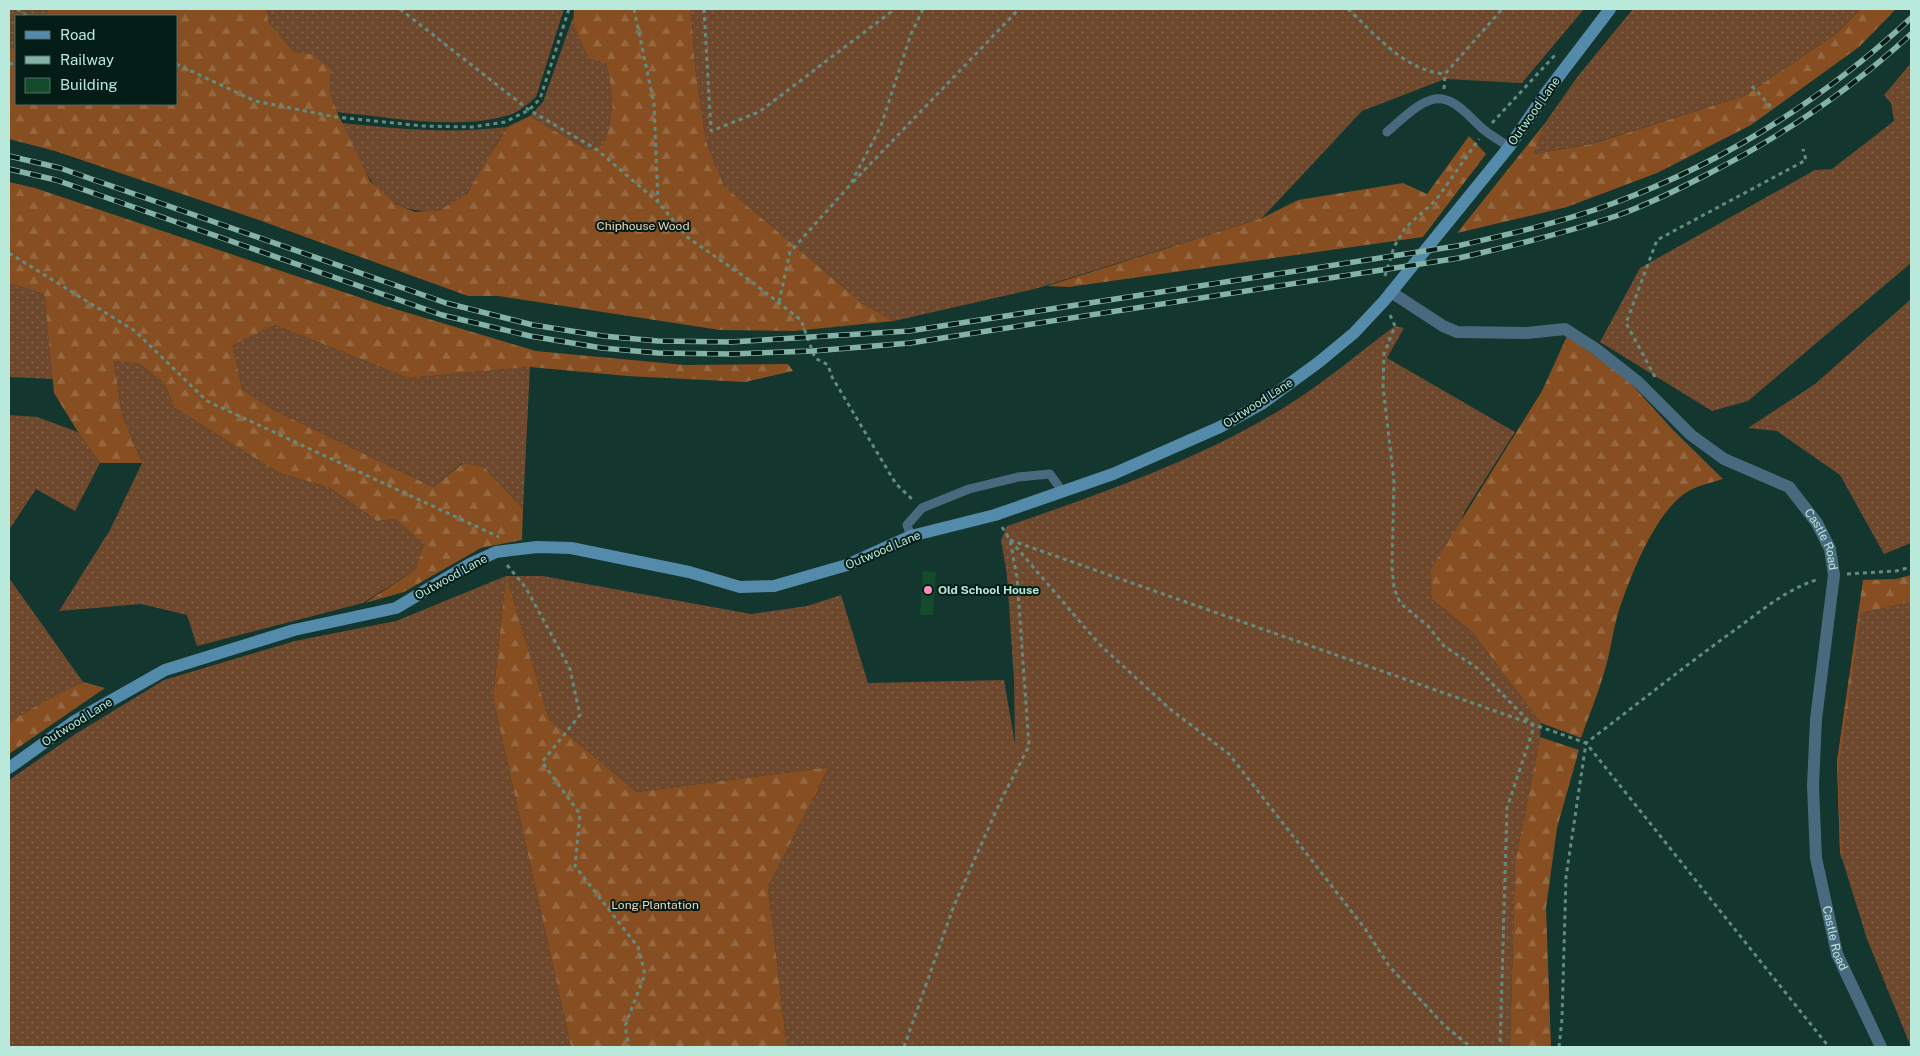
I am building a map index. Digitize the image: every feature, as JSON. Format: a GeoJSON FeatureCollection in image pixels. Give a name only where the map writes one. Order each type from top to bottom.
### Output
{"type":"FeatureCollection","features":[{"type":"Feature","properties":{"kind":"main road","name":"Outwood Lane"},"geometry":{"type":"LineString","coordinates":[[9,768],[74,722],[166,670],[294,630],[396,608],[470,564],[496,552],[522,548],[571,548],[689,572],[740,587],[774,586],[811,577],[847,565],[911,536],[995,515],[1114,474],[1178,447],[1220,427],[1263,403],[1354,333],[1388,297],[1509,147],[1546,92],[1610,9]]}},
{"type":"Feature","properties":{"kind":"street","name":"Castle Road"},"geometry":{"type":"LineString","coordinates":[[1388,297],[1457,332],[1527,333],[1565,329],[1596,349],[1638,382],[1691,435],[1724,459],[1789,487],[1817,523],[1830,549],[1834,576],[1816,719],[1813,786],[1816,858],[1837,954],[1881,1047]]}},
{"type":"Feature","properties":{"kind":"lane"},"geometry":{"type":"LineString","coordinates":[[1387,132],[1422,104],[1433,99],[1444,99],[1455,104],[1485,131],[1509,147]]}},
{"type":"Feature","properties":{"kind":"lane"},"geometry":{"type":"LineString","coordinates":[[911,536],[907,524],[922,508],[969,489],[1018,477],[1050,474],[1062,491]]}},
{"type":"Feature","properties":{"kind":"path"},"geometry":{"type":"LineString","coordinates":[[400,9],[529,110],[596,149],[658,202],[687,237],[801,320],[815,358],[828,365],[832,377],[896,484],[922,508]]}},
{"type":"Feature","properties":{"kind":"path"},"geometry":{"type":"LineString","coordinates":[[178,65],[256,101],[336,117],[423,126],[472,127],[505,122],[529,110],[540,99],[569,9]]}},
{"type":"Feature","properties":{"kind":"path"},"geometry":{"type":"LineString","coordinates":[[634,9],[654,104],[658,202]]}},
{"type":"Feature","properties":{"kind":"path"},"geometry":{"type":"LineString","coordinates":[[704,9],[711,131],[759,112],[895,9]]}},
{"type":"Feature","properties":{"kind":"path"},"geometry":{"type":"LineString","coordinates":[[850,185],[881,126],[911,34],[924,9]]}},
{"type":"Feature","properties":{"kind":"path"},"geometry":{"type":"LineString","coordinates":[[779,303],[790,252],[850,185],[1019,9]]}},
{"type":"Feature","properties":{"kind":"path"},"geometry":{"type":"LineString","coordinates":[[1348,9],[1407,63],[1434,73],[1445,74]]}},
{"type":"Feature","properties":{"kind":"path"},"geometry":{"type":"LineString","coordinates":[[1444,99],[1445,74],[1502,9]]}},
{"type":"Feature","properties":{"kind":"path"},"geometry":{"type":"LineString","coordinates":[[1534,726],[1477,668],[1444,646],[1428,626],[1400,603],[1394,588],[1392,568],[1394,481],[1383,386],[1384,354],[1395,326],[1384,281],[1394,247],[1405,228],[1436,200],[1485,131],[1558,52]]}},
{"type":"Feature","properties":{"kind":"path"},"geometry":{"type":"LineString","coordinates":[[1752,86],[1773,109]]}},
{"type":"Feature","properties":{"kind":"path"},"geometry":{"type":"LineString","coordinates":[[1656,380],[1626,323],[1657,240],[1806,160],[1803,149]]}},
{"type":"Feature","properties":{"kind":"path"},"geometry":{"type":"LineString","coordinates":[[9,253],[135,330],[207,401],[522,548]]}},
{"type":"Feature","properties":{"kind":"path"},"geometry":{"type":"LineString","coordinates":[[1004,531],[1099,644],[1170,708],[1229,754],[1366,930],[1389,966],[1445,1026],[1471,1047]]}},
{"type":"Feature","properties":{"kind":"path"},"geometry":{"type":"LineString","coordinates":[[1010,540],[1586,743],[1829,1047]]}},
{"type":"Feature","properties":{"kind":"path"},"geometry":{"type":"LineString","coordinates":[[904,1047],[953,908],[1000,802],[1029,746],[1017,578],[1010,540]]}},
{"type":"Feature","properties":{"kind":"path"},"geometry":{"type":"LineString","coordinates":[[496,552],[526,588],[570,669],[580,715],[542,762],[580,814],[575,866],[638,947],[644,974],[625,1026],[629,1047]]}},
{"type":"Feature","properties":{"kind":"path"},"geometry":{"type":"LineString","coordinates":[[1559,1047],[1562,1019],[1566,876],[1586,743],[1697,657],[1799,585],[1834,576],[1896,571],[1911,567]]}},
{"type":"Feature","properties":{"kind":"path"},"geometry":{"type":"LineString","coordinates":[[1500,1047],[1507,808],[1534,726]]}},
{"type":"Feature","properties":{"kind":"shaded area"},"geometry":{"type":"Polygon","coordinates":[[[9,9],[48,9],[47,15],[15,15],[15,47],[9,49],[9,9]]]}},
{"type":"Feature","properties":{"kind":"shaded area"},"geometry":{"type":"Polygon","coordinates":[[[267,9],[564,9],[536,97],[526,106],[510,115],[486,120],[444,122],[337,112],[330,91],[331,69],[313,54],[294,52],[268,21],[267,9]]]}},
{"type":"Feature","properties":{"kind":"shaded area"},"geometry":{"type":"Polygon","coordinates":[[[691,9],[1584,9],[1522,83],[1445,79],[1362,111],[1262,218],[1035,289],[894,321],[862,303],[724,186],[706,141],[695,66],[691,9]]]}},
{"type":"Feature","properties":{"kind":"shaded area"},"geometry":{"type":"Polygon","coordinates":[[[1633,9],[1861,9],[1836,34],[1744,96],[1590,144],[1534,154],[1545,123],[1578,76],[1633,9]]]}},
{"type":"Feature","properties":{"kind":"shaded area"},"geometry":{"type":"Polygon","coordinates":[[[573,17],[582,44],[606,63],[613,96],[612,125],[603,145],[587,150],[530,116],[543,102],[573,17]]]}},
{"type":"Feature","properties":{"kind":"shaded area"},"geometry":{"type":"Polygon","coordinates":[[[1911,63],[1911,263],[1748,401],[1712,411],[1600,342],[1640,268],[1815,170],[1832,169],[1894,121],[1891,103],[1884,95],[1911,63]]]}},
{"type":"Feature","properties":{"kind":"shaded area"},"geometry":{"type":"Polygon","coordinates":[[[342,123],[404,129],[445,130],[507,127],[468,192],[452,204],[432,211],[413,210],[398,204],[385,195],[364,170],[342,123]]]}},
{"type":"Feature","properties":{"kind":"shaded area"},"geometry":{"type":"Polygon","coordinates":[[[9,283],[44,294],[53,379],[9,377],[9,283]]]}},
{"type":"Feature","properties":{"kind":"shaded area"},"geometry":{"type":"Polygon","coordinates":[[[1911,299],[1911,543],[1884,554],[1840,475],[1777,431],[1748,428],[1815,384],[1911,299]]]}},
{"type":"Feature","properties":{"kind":"shaded area"},"geometry":{"type":"Polygon","coordinates":[[[275,325],[408,378],[530,367],[523,509],[484,467],[462,463],[433,487],[274,410],[242,389],[233,345],[275,325]]]}},
{"type":"Feature","properties":{"kind":"shaded area"},"geometry":{"type":"Polygon","coordinates":[[[1395,326],[1404,328],[1387,358],[1515,432],[1465,511],[1432,599],[1473,633],[1541,723],[1540,737],[1515,862],[1510,1047],[787,1047],[768,887],[829,767],[637,792],[549,719],[506,577],[493,698],[571,1047],[9,1047],[9,780],[77,733],[164,680],[295,641],[396,621],[506,576],[543,576],[751,614],[807,606],[841,595],[868,683],[1004,680],[1015,744],[1014,680],[1007,575],[1001,540],[1007,526],[1150,474],[1252,426],[1299,398],[1395,326]]]}},
{"type":"Feature","properties":{"kind":"shaded area"},"geometry":{"type":"Polygon","coordinates":[[[114,361],[140,364],[164,383],[175,408],[279,473],[330,488],[377,521],[395,519],[426,544],[415,570],[363,603],[197,646],[187,615],[141,604],[59,611],[110,530],[142,463],[122,414],[114,361]]]}},
{"type":"Feature","properties":{"kind":"shaded area"},"geometry":{"type":"Polygon","coordinates":[[[9,415],[37,417],[78,432],[100,463],[75,511],[36,489],[9,530],[9,415]]]}},
{"type":"Feature","properties":{"kind":"shaded area"},"geometry":{"type":"Polygon","coordinates":[[[9,578],[83,682],[55,695],[9,722],[9,578]]]}},
{"type":"Feature","properties":{"kind":"shaded area"},"geometry":{"type":"Polygon","coordinates":[[[1911,602],[1911,1047],[1867,939],[1840,852],[1837,761],[1861,613],[1911,602]]]}},
{"type":"Feature","properties":{"kind":"green space","name":"Chiphouse Wood"},"geometry":{"type":"Polygon","coordinates":[[[48,9],[267,9],[268,21],[294,52],[313,54],[331,69],[330,91],[337,112],[370,181],[396,204],[415,212],[440,210],[467,194],[507,127],[530,116],[587,150],[603,145],[612,113],[612,95],[606,63],[590,59],[576,28],[573,15],[574,9],[691,9],[695,66],[706,141],[724,186],[862,303],[894,321],[794,331],[720,330],[498,296],[468,296],[253,218],[55,151],[9,139],[9,49],[15,47],[15,105],[178,105],[178,15],[47,15],[48,9]]]}},
{"type":"Feature","properties":{"kind":"green space"},"geometry":{"type":"Polygon","coordinates":[[[1861,9],[1896,9],[1859,47],[1751,125],[1657,173],[1567,207],[1457,233],[1545,123],[1534,154],[1591,144],[1744,96],[1836,34],[1861,9]]]}},
{"type":"Feature","properties":{"kind":"green space"},"geometry":{"type":"Polygon","coordinates":[[[1469,136],[1486,154],[1423,237],[1069,287],[1047,286],[1262,218],[1298,200],[1403,183],[1427,194],[1469,136]]]}},
{"type":"Feature","properties":{"kind":"green space"},"geometry":{"type":"Polygon","coordinates":[[[9,182],[35,188],[385,306],[536,351],[685,365],[788,364],[793,371],[745,382],[627,376],[530,367],[408,378],[275,325],[233,345],[242,389],[274,410],[433,487],[463,463],[484,467],[523,509],[522,540],[481,548],[404,592],[365,603],[415,570],[425,544],[395,519],[377,521],[330,488],[279,473],[175,408],[164,383],[140,364],[114,361],[122,414],[142,463],[100,463],[54,393],[44,294],[9,283],[9,182]]]}},
{"type":"Feature","properties":{"kind":"green space"},"geometry":{"type":"Polygon","coordinates":[[[1567,336],[1625,377],[1674,431],[1723,479],[1688,491],[1673,504],[1653,531],[1630,580],[1619,610],[1603,678],[1581,738],[1541,723],[1473,633],[1432,599],[1431,569],[1542,391],[1567,336]]]}},
{"type":"Feature","properties":{"kind":"green space"},"geometry":{"type":"Polygon","coordinates":[[[1911,575],[1911,602],[1861,613],[1838,772],[1842,860],[1840,852],[1837,761],[1863,580],[1896,579],[1911,575]]]}},
{"type":"Feature","properties":{"kind":"green space","name":"Long Plantation"},"geometry":{"type":"Polygon","coordinates":[[[506,576],[549,719],[637,792],[829,767],[768,887],[787,1047],[571,1047],[493,698],[506,576]]]}},
{"type":"Feature","properties":{"kind":"green space"},"geometry":{"type":"Polygon","coordinates":[[[83,682],[105,688],[9,754],[9,722],[55,695],[83,682]]]}},
{"type":"Feature","properties":{"kind":"green space"},"geometry":{"type":"Polygon","coordinates":[[[1540,737],[1579,750],[1557,828],[1546,908],[1551,1047],[1510,1047],[1515,862],[1540,737]]]}},
{"type":"Feature","properties":{"kind":"building","name":"Old School House"},"geometry":{"type":"Polygon","coordinates":[[[923,571],[936,572],[933,615],[920,615],[923,571]]]}},
{"type":"Feature","properties":{"kind":"railway"},"geometry":{"type":"LineString","coordinates":[[9,156],[60,168],[446,303],[533,325],[603,336],[658,341],[731,342],[909,331],[1457,246],[1556,222],[1655,187],[1734,148],[1809,101],[1844,75],[1911,18]]}},
{"type":"Feature","properties":{"kind":"railway"},"geometry":{"type":"LineString","coordinates":[[9,169],[56,180],[442,315],[530,336],[602,348],[658,353],[731,354],[813,351],[910,343],[1459,258],[1577,228],[1616,216],[1673,192],[1761,145],[1839,94],[1911,34]]}},
{"type":"Feature","properties":{"kind":"place","name":"Old School House"},"geometry":{"type":"Point","coordinates":[928,590]}}]}
